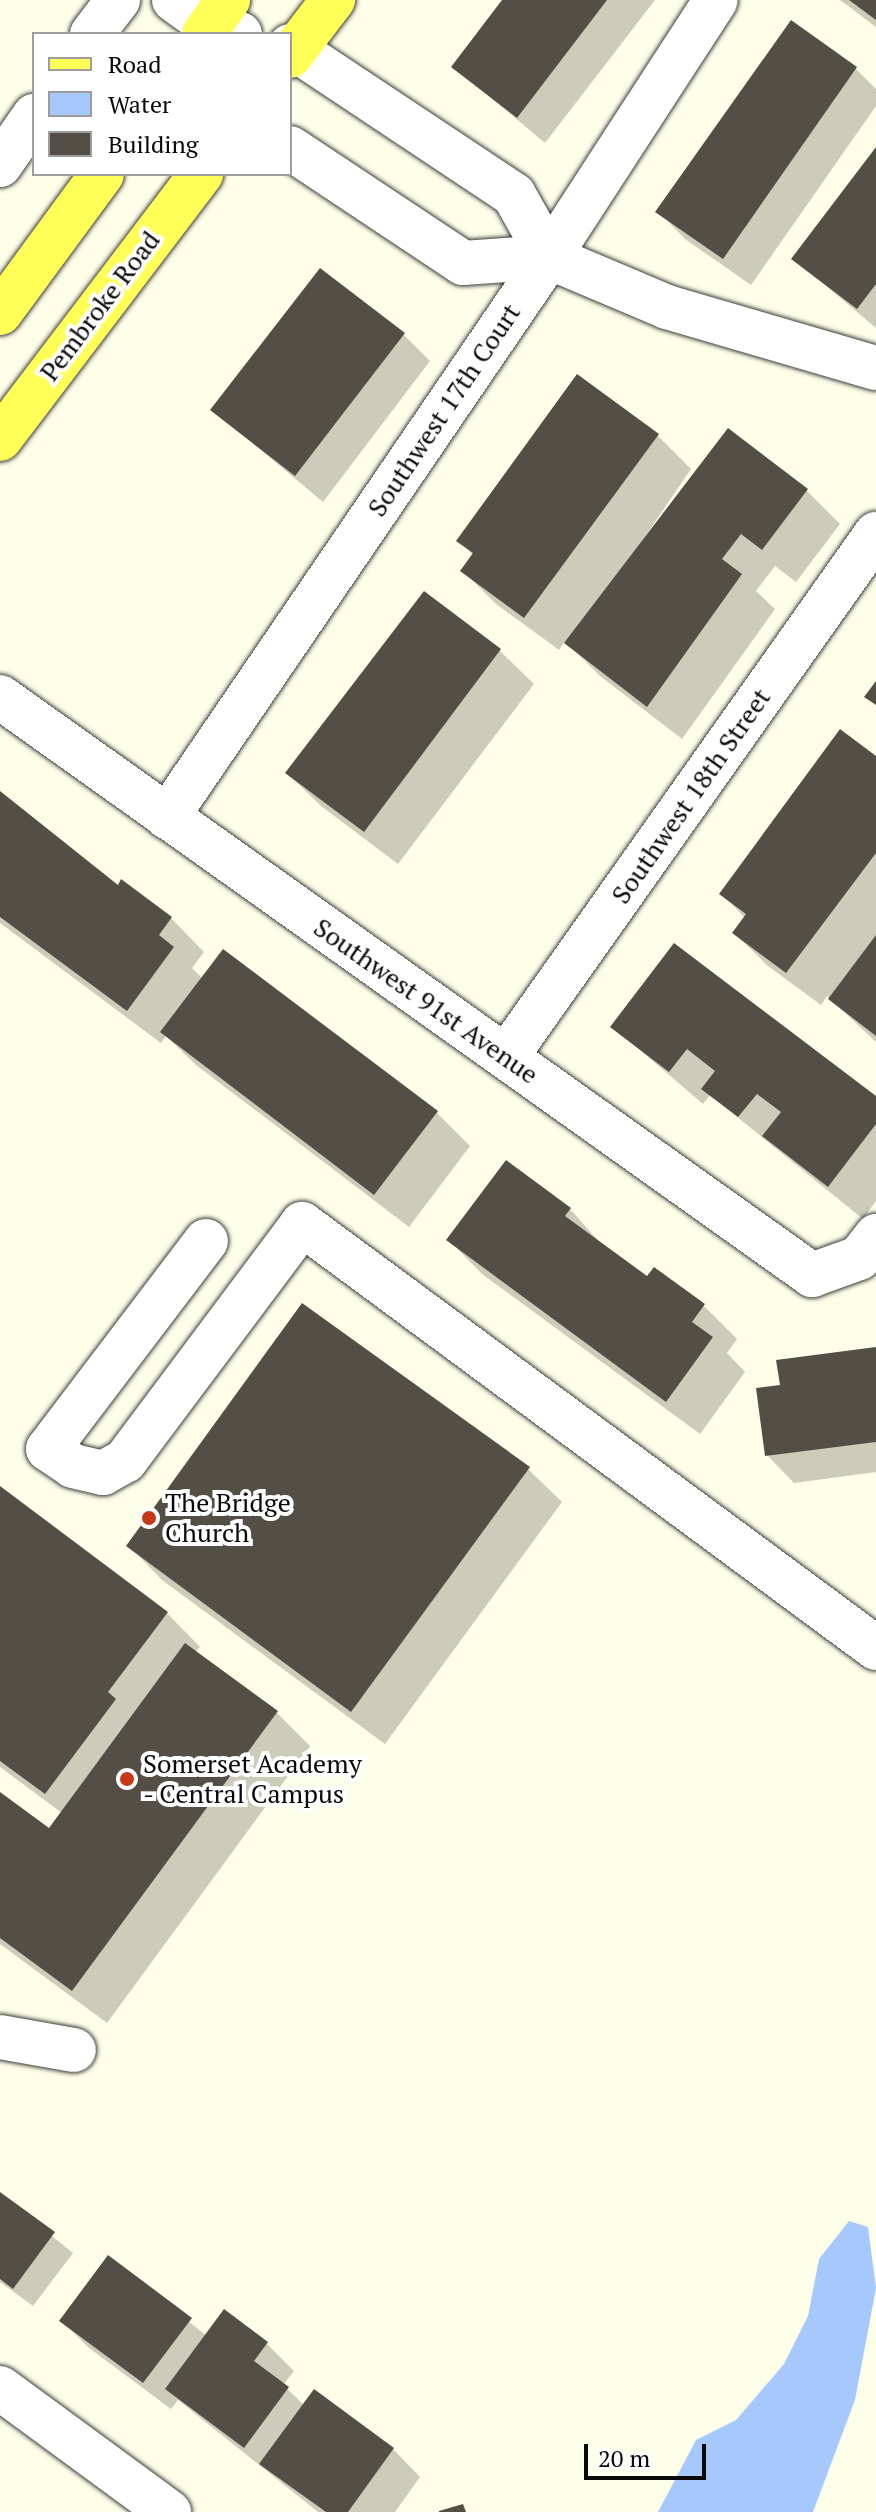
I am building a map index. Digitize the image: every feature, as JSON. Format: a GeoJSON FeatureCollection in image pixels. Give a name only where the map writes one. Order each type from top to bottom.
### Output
{"type":"FeatureCollection","features":[{"type":"Feature","properties":{"kind":"main road"},"geometry":{"type":"LineString","coordinates":[[292,50],[333,0]]}},
{"type":"Feature","properties":{"kind":"main road"},"geometry":{"type":"LineString","coordinates":[[0,313],[101,176]]}},
{"type":"Feature","properties":{"kind":"main road","name":"Pembroke Road"},"geometry":{"type":"LineString","coordinates":[[0,439],[199,176]]}},
{"type":"Feature","properties":{"kind":"street"},"geometry":{"type":"LineString","coordinates":[[94,32],[118,0]]}},
{"type":"Feature","properties":{"kind":"street"},"geometry":{"type":"LineString","coordinates":[[174,0],[219,26]]}},
{"type":"Feature","properties":{"kind":"street","name":"Southwest 17th Court"},"geometry":{"type":"LineString","coordinates":[[167,817],[549,257],[716,0]]}},
{"type":"Feature","properties":{"kind":"street"},"geometry":{"type":"LineString","coordinates":[[292,50],[514,195],[549,257]]}},
{"type":"Feature","properties":{"kind":"street"},"geometry":{"type":"LineString","coordinates":[[0,165],[32,119]]}},
{"type":"Feature","properties":{"kind":"street"},"geometry":{"type":"LineString","coordinates":[[292,149],[463,263],[549,257],[667,307],[876,368]]}},
{"type":"Feature","properties":{"kind":"street","name":"Southwest 18th Street"},"geometry":{"type":"LineString","coordinates":[[506,1057],[876,534]]}},
{"type":"Feature","properties":{"kind":"street","name":"Southwest 91st Avenue"},"geometry":{"type":"LineString","coordinates":[[0,697],[812,1275],[867,1247]]}},
{"type":"Feature","properties":{"kind":"street"},"geometry":{"type":"LineString","coordinates":[[206,1241],[48,1449],[73,1466],[103,1473],[125,1461],[302,1224],[876,1648]]}},
{"type":"Feature","properties":{"kind":"street"},"geometry":{"type":"LineString","coordinates":[[0,2037],[74,2050]]}},
{"type":"Feature","properties":{"kind":"street"},"geometry":{"type":"LineString","coordinates":[[0,2388],[169,2512]]}},
{"type":"Feature","properties":{"kind":"water"},"geometry":{"type":"Polygon","coordinates":[[[849,2221],[868,2227],[876,2288],[855,2400],[813,2512],[658,2512],[696,2440],[736,2420],[784,2364],[808,2316],[819,2259],[849,2221]]]}},
{"type":"Feature","properties":{"kind":"building"},"geometry":{"type":"Polygon","coordinates":[[[502,0],[607,0],[517,118],[451,67],[502,0]]]}},
{"type":"Feature","properties":{"kind":"building"},"geometry":{"type":"Polygon","coordinates":[[[849,0],[876,0],[876,20],[849,0]]]}},
{"type":"Feature","properties":{"kind":"building"},"geometry":{"type":"Polygon","coordinates":[[[791,20],[857,67],[723,259],[655,212],[791,20]]]}},
{"type":"Feature","properties":{"kind":"building"},"geometry":{"type":"Polygon","coordinates":[[[876,147],[876,284],[857,309],[791,259],[876,147]]]}},
{"type":"Feature","properties":{"kind":"building"},"geometry":{"type":"Polygon","coordinates":[[[320,268],[405,333],[295,476],[210,410],[320,268]]]}},
{"type":"Feature","properties":{"kind":"building"},"geometry":{"type":"Polygon","coordinates":[[[577,374],[659,434],[524,618],[460,571],[473,553],[456,541],[577,374]]]}},
{"type":"Feature","properties":{"kind":"building"},"geometry":{"type":"Polygon","coordinates":[[[728,428],[808,489],[762,550],[741,534],[722,559],[742,574],[647,707],[564,643],[728,428]]]}},
{"type":"Feature","properties":{"kind":"building"},"geometry":{"type":"Polygon","coordinates":[[[424,591],[501,649],[364,832],[285,773],[424,591]]]}},
{"type":"Feature","properties":{"kind":"building"},"geometry":{"type":"Polygon","coordinates":[[[876,681],[876,705],[864,697],[876,681]]]}},
{"type":"Feature","properties":{"kind":"building"},"geometry":{"type":"Polygon","coordinates":[[[840,729],[876,756],[876,853],[786,973],[732,933],[746,914],[719,894],[840,729]]]}},
{"type":"Feature","properties":{"kind":"building"},"geometry":{"type":"Polygon","coordinates":[[[0,791],[118,885],[121,879],[172,917],[159,935],[174,947],[127,1011],[0,917],[0,791]]]}},
{"type":"Feature","properties":{"kind":"building"},"geometry":{"type":"Polygon","coordinates":[[[876,935],[876,1036],[828,999],[876,935]]]}},
{"type":"Feature","properties":{"kind":"building"},"geometry":{"type":"Polygon","coordinates":[[[674,943],[876,1096],[876,1124],[828,1187],[762,1136],[781,1112],[757,1094],[738,1117],[701,1089],[715,1071],[687,1049],[669,1072],[610,1027],[674,943]]]}},
{"type":"Feature","properties":{"kind":"building"},"geometry":{"type":"Polygon","coordinates":[[[223,949],[438,1111],[374,1195],[160,1032],[223,949]]]}},
{"type":"Feature","properties":{"kind":"building"},"geometry":{"type":"Polygon","coordinates":[[[506,1160],[571,1208],[565,1216],[647,1276],[654,1267],[705,1304],[692,1322],[713,1337],[666,1402],[446,1240],[506,1160]]]}},
{"type":"Feature","properties":{"kind":"building"},"geometry":{"type":"Polygon","coordinates":[[[302,1303],[530,1467],[351,1712],[126,1546],[302,1303]]]}},
{"type":"Feature","properties":{"kind":"building"},"geometry":{"type":"Polygon","coordinates":[[[876,1347],[876,1442],[765,1456],[756,1388],[780,1385],[776,1360],[876,1347]]]}},
{"type":"Feature","properties":{"kind":"building"},"geometry":{"type":"Polygon","coordinates":[[[0,1486],[168,1612],[108,1692],[116,1699],[45,1794],[0,1761],[0,1486]]]}},
{"type":"Feature","properties":{"kind":"building"},"geometry":{"type":"Polygon","coordinates":[[[185,1643],[278,1711],[72,1991],[0,1938],[0,1792],[49,1828],[185,1643]]]}},
{"type":"Feature","properties":{"kind":"building"},"geometry":{"type":"Polygon","coordinates":[[[0,2192],[55,2232],[13,2289],[0,2279],[0,2192]]]}},
{"type":"Feature","properties":{"kind":"building"},"geometry":{"type":"Polygon","coordinates":[[[108,2255],[192,2318],[143,2383],[59,2321],[108,2255]]]}},
{"type":"Feature","properties":{"kind":"building"},"geometry":{"type":"Polygon","coordinates":[[[224,2309],[268,2342],[254,2361],[289,2387],[244,2448],[165,2389],[224,2309]]]}},
{"type":"Feature","properties":{"kind":"building"},"geometry":{"type":"Polygon","coordinates":[[[314,2389],[394,2448],[348,2512],[326,2512],[259,2464],[314,2389]]]}},
{"type":"Feature","properties":{"kind":"building"},"geometry":{"type":"Polygon","coordinates":[[[463,2504],[466,2512],[439,2512],[439,2511],[463,2504]]]}},
{"type":"Feature","properties":{"kind":"place","name":"The Bridge Church"},"geometry":{"type":"Point","coordinates":[149,1518]}},
{"type":"Feature","properties":{"kind":"place","name":"Somerset Academy - Central Campus"},"geometry":{"type":"Point","coordinates":[127,1779]}}]}
